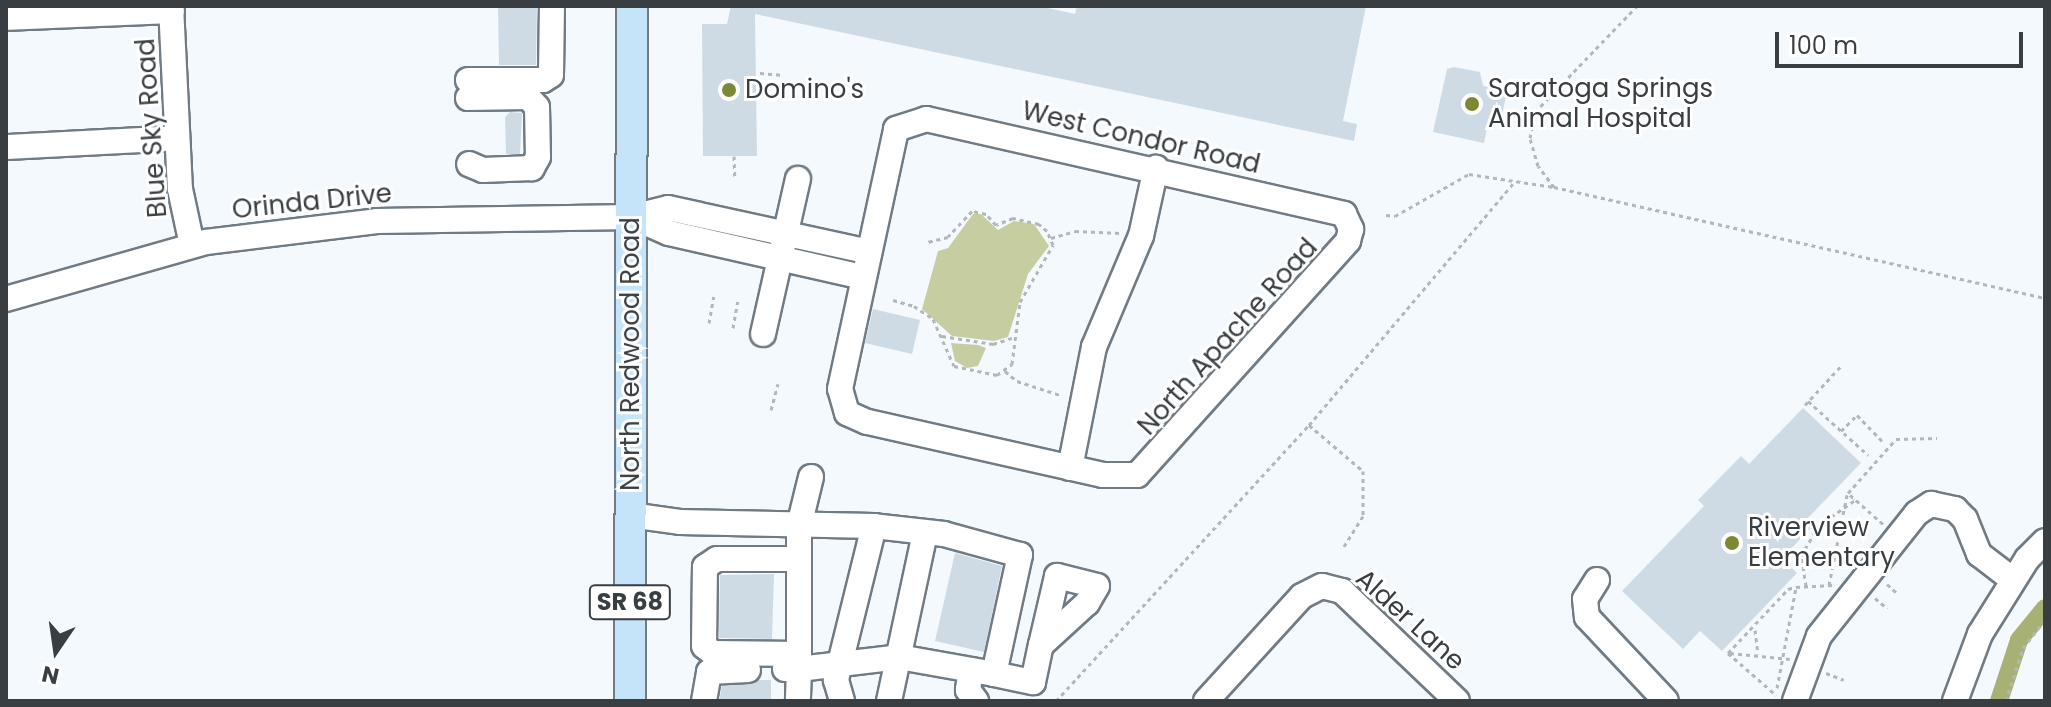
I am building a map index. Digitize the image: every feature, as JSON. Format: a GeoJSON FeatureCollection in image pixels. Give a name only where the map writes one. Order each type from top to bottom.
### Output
{"type":"FeatureCollection","features":[{"type":"Feature","properties":{"kind":"main road","name":"North Redwood Road"},"geometry":{"type":"LineString","coordinates":[[630,701],[632,6]]}},
{"type":"Feature","properties":{"kind":"street"},"geometry":{"type":"LineString","coordinates":[[469,164],[483,170],[532,168],[538,157],[537,107],[528,97],[468,89],[543,80],[551,75],[552,6]]}},
{"type":"Feature","properties":{"kind":"street"},"geometry":{"type":"LineString","coordinates":[[6,18],[172,9]]}},
{"type":"Feature","properties":{"kind":"street","name":"Blue Sky Road"},"geometry":{"type":"LineString","coordinates":[[172,9],[182,204],[192,245]]}},
{"type":"Feature","properties":{"kind":"street","name":"West Condor Road"},"geometry":{"type":"LineString","coordinates":[[869,252],[896,129],[909,121],[926,119],[1156,168],[1344,214],[1351,229]]}},
{"type":"Feature","properties":{"kind":"street"},"geometry":{"type":"LineString","coordinates":[[6,147],[177,138]]}},
{"type":"Feature","properties":{"kind":"street"},"geometry":{"type":"LineString","coordinates":[[632,217],[668,208],[869,252],[840,389],[847,413],[1070,468],[1094,347],[1141,236],[1156,168]]}},
{"type":"Feature","properties":{"kind":"street"},"geometry":{"type":"LineString","coordinates":[[763,334],[798,179]]}},
{"type":"Feature","properties":{"kind":"street"},"geometry":{"type":"LineString","coordinates":[[632,217],[669,233],[863,277]]}},
{"type":"Feature","properties":{"kind":"street","name":"Orinda Drive"},"geometry":{"type":"LineString","coordinates":[[6,299],[192,245],[352,222],[632,217]]}},
{"type":"Feature","properties":{"kind":"street","name":"North Apache Road"},"geometry":{"type":"LineString","coordinates":[[1070,468],[1137,475],[1339,254],[1351,229]]}},
{"type":"Feature","properties":{"kind":"street"},"geometry":{"type":"LineString","coordinates":[[798,701],[799,526],[811,477]]}},
{"type":"Feature","properties":{"kind":"street"},"geometry":{"type":"LineString","coordinates":[[1784,699],[1819,636],[1917,513],[1931,504],[1955,509],[1965,519],[1979,554],[2013,580]]}},
{"type":"Feature","properties":{"kind":"street"},"geometry":{"type":"LineString","coordinates":[[630,515],[799,526],[874,526],[925,533],[1020,555],[982,672],[968,690],[976,701]]}},
{"type":"Feature","properties":{"kind":"street"},"geometry":{"type":"LineString","coordinates":[[842,701],[836,680],[874,526]]}},
{"type":"Feature","properties":{"kind":"street"},"geometry":{"type":"LineString","coordinates":[[889,701],[925,533]]}},
{"type":"Feature","properties":{"kind":"street"},"geometry":{"type":"LineString","coordinates":[[1955,701],[1980,634],[2013,580],[2045,541]]}},
{"type":"Feature","properties":{"kind":"street"},"geometry":{"type":"LineString","coordinates":[[799,559],[717,559],[705,567],[704,646],[713,653],[839,665],[899,657],[1033,682],[1041,645]]}},
{"type":"Feature","properties":{"kind":"street"},"geometry":{"type":"LineString","coordinates":[[1597,580],[1585,599],[1587,617],[1666,701]]}},
{"type":"Feature","properties":{"kind":"street","name":"Alder Lane"},"geometry":{"type":"LineString","coordinates":[[1206,701],[1302,596],[1322,586],[1342,591],[1457,701]]}},
{"type":"Feature","properties":{"kind":"street"},"geometry":{"type":"LineString","coordinates":[[704,701],[709,672],[799,662]]}},
{"type":"Feature","properties":{"kind":"path"},"geometry":{"type":"LineString","coordinates":[[1554,187],[1538,166],[1530,138],[1535,112],[1637,6]]}},
{"type":"Feature","properties":{"kind":"path"},"geometry":{"type":"LineString","coordinates":[[760,73],[784,75]]}},
{"type":"Feature","properties":{"kind":"path"},"geometry":{"type":"LineString","coordinates":[[734,156],[735,179]]}},
{"type":"Feature","properties":{"kind":"path"},"geometry":{"type":"LineString","coordinates":[[1386,215],[1395,216],[1469,174],[1554,187],[1647,212],[2045,298]]}},
{"type":"Feature","properties":{"kind":"path"},"geometry":{"type":"LineString","coordinates":[[1056,701],[1309,425],[1515,181]]}},
{"type":"Feature","properties":{"kind":"path"},"geometry":{"type":"LineString","coordinates":[[893,300],[914,306],[933,319],[954,366],[985,375],[1005,371],[1014,356],[1020,302],[1050,255],[1051,238],[1039,224],[1013,218],[996,225],[986,214],[972,211],[948,237],[928,242]]}},
{"type":"Feature","properties":{"kind":"path"},"geometry":{"type":"LineString","coordinates":[[1051,238],[1075,231],[1126,232]]}},
{"type":"Feature","properties":{"kind":"path"},"geometry":{"type":"LineString","coordinates":[[709,323],[714,296]]}},
{"type":"Feature","properties":{"kind":"path"},"geometry":{"type":"LineString","coordinates":[[733,328],[738,301]]}},
{"type":"Feature","properties":{"kind":"path"},"geometry":{"type":"LineString","coordinates":[[942,336],[993,344],[1014,337]]}},
{"type":"Feature","properties":{"kind":"path"},"geometry":{"type":"LineString","coordinates":[[1841,366],[1806,403],[1868,455]]}},
{"type":"Feature","properties":{"kind":"path"},"geometry":{"type":"LineString","coordinates":[[1005,371],[1017,381],[1072,401]]}},
{"type":"Feature","properties":{"kind":"path"},"geometry":{"type":"LineString","coordinates":[[771,410],[778,384]]}},
{"type":"Feature","properties":{"kind":"path"},"geometry":{"type":"LineString","coordinates":[[1841,431],[1857,415],[1882,441]]}},
{"type":"Feature","properties":{"kind":"path"},"geometry":{"type":"LineString","coordinates":[[1309,425],[1363,471],[1363,516],[1344,547]]}},
{"type":"Feature","properties":{"kind":"path"},"geometry":{"type":"LineString","coordinates":[[1829,585],[1848,493],[1896,439],[1937,438]]}},
{"type":"Feature","properties":{"kind":"path"},"geometry":{"type":"LineString","coordinates":[[1848,493],[1888,528]]}},
{"type":"Feature","properties":{"kind":"path"},"geometry":{"type":"LineString","coordinates":[[1806,586],[1801,556],[1818,526],[1855,500]]}},
{"type":"Feature","properties":{"kind":"path"},"geometry":{"type":"LineString","coordinates":[[1878,577],[1898,594]]}},
{"type":"Feature","properties":{"kind":"path"},"geometry":{"type":"LineString","coordinates":[[1728,653],[1755,628],[1788,589],[1845,585]]}},
{"type":"Feature","properties":{"kind":"path"},"geometry":{"type":"LineString","coordinates":[[1784,699],[1783,656],[1796,587]]}},
{"type":"Feature","properties":{"kind":"path"},"geometry":{"type":"LineString","coordinates":[[1866,591],[1887,608]]}},
{"type":"Feature","properties":{"kind":"path"},"geometry":{"type":"LineString","coordinates":[[2006,701],[2023,648],[2045,620]]}},
{"type":"Feature","properties":{"kind":"path"},"geometry":{"type":"LineString","coordinates":[[1755,628],[1758,654]]}},
{"type":"Feature","properties":{"kind":"path"},"geometry":{"type":"LineString","coordinates":[[1728,653],[1784,699]]}},
{"type":"Feature","properties":{"kind":"path"},"geometry":{"type":"LineString","coordinates":[[1728,653],[1783,656],[1797,662]]}},
{"type":"Feature","properties":{"kind":"path"},"geometry":{"type":"LineString","coordinates":[[1819,671],[1844,680]]}},
{"type":"Feature","properties":{"kind":"green space"},"geometry":{"type":"Polygon","coordinates":[[[973,214],[981,214],[998,230],[1014,221],[1034,224],[1049,246],[1028,274],[1008,337],[994,341],[952,336],[922,309],[938,251],[948,248],[973,214]]]}},
{"type":"Feature","properties":{"kind":"green space"},"geometry":{"type":"Polygon","coordinates":[[[951,343],[986,348],[978,366],[967,368],[955,361],[951,343]]]}},
{"type":"Feature","properties":{"kind":"building"},"geometry":{"type":"Polygon","coordinates":[[[498,6],[537,6],[536,65],[499,65],[498,6]]]}},
{"type":"Feature","properties":{"kind":"building"},"geometry":{"type":"Polygon","coordinates":[[[731,6],[1039,6],[1075,14],[1077,6],[1366,6],[1343,121],[1357,124],[1354,141],[755,14],[757,156],[703,156],[702,24],[727,24],[731,6]]]}},
{"type":"Feature","properties":{"kind":"building","name":"Saratoga Springs Animal Hospital"},"geometry":{"type":"Polygon","coordinates":[[[1454,67],[1480,72],[1483,86],[1507,91],[1501,120],[1489,118],[1484,143],[1433,132],[1447,69],[1454,67]]]}},
{"type":"Feature","properties":{"kind":"building"},"geometry":{"type":"Polygon","coordinates":[[[510,112],[522,113],[520,154],[506,154],[505,117],[510,112]]]}},
{"type":"Feature","properties":{"kind":"building"},"geometry":{"type":"Polygon","coordinates":[[[873,309],[920,320],[912,354],[865,343],[873,309]]]}},
{"type":"Feature","properties":{"kind":"building","name":"Riverview Elementary"},"geometry":{"type":"Polygon","coordinates":[[[1803,408],[1861,463],[1804,522],[1811,528],[1782,558],[1797,573],[1722,651],[1700,631],[1683,649],[1622,591],[1704,506],[1698,500],[1741,456],[1749,464],[1803,408]]]}},
{"type":"Feature","properties":{"kind":"building"},"geometry":{"type":"Polygon","coordinates":[[[955,553],[1002,566],[984,652],[935,641],[955,553]]]}},
{"type":"Feature","properties":{"kind":"building"},"geometry":{"type":"Polygon","coordinates":[[[774,574],[772,639],[719,638],[720,575],[774,574]]]}},
{"type":"Feature","properties":{"kind":"building"},"geometry":{"type":"Polygon","coordinates":[[[771,680],[771,701],[719,701],[722,686],[771,680]]]}},
{"type":"Feature","properties":{"kind":"waterway"},"geometry":{"type":"LineString","coordinates":[[1999,701],[2019,640],[2045,608]]}},
{"type":"Feature","properties":{"kind":"place","name":"Domino's"},"geometry":{"type":"Point","coordinates":[729,90]}},
{"type":"Feature","properties":{"kind":"place","name":"Saratoga Springs Animal Hospital"},"geometry":{"type":"Point","coordinates":[1472,104]}},
{"type":"Feature","properties":{"kind":"place","name":"Riverview Elementary"},"geometry":{"type":"Point","coordinates":[1732,543]}}]}
